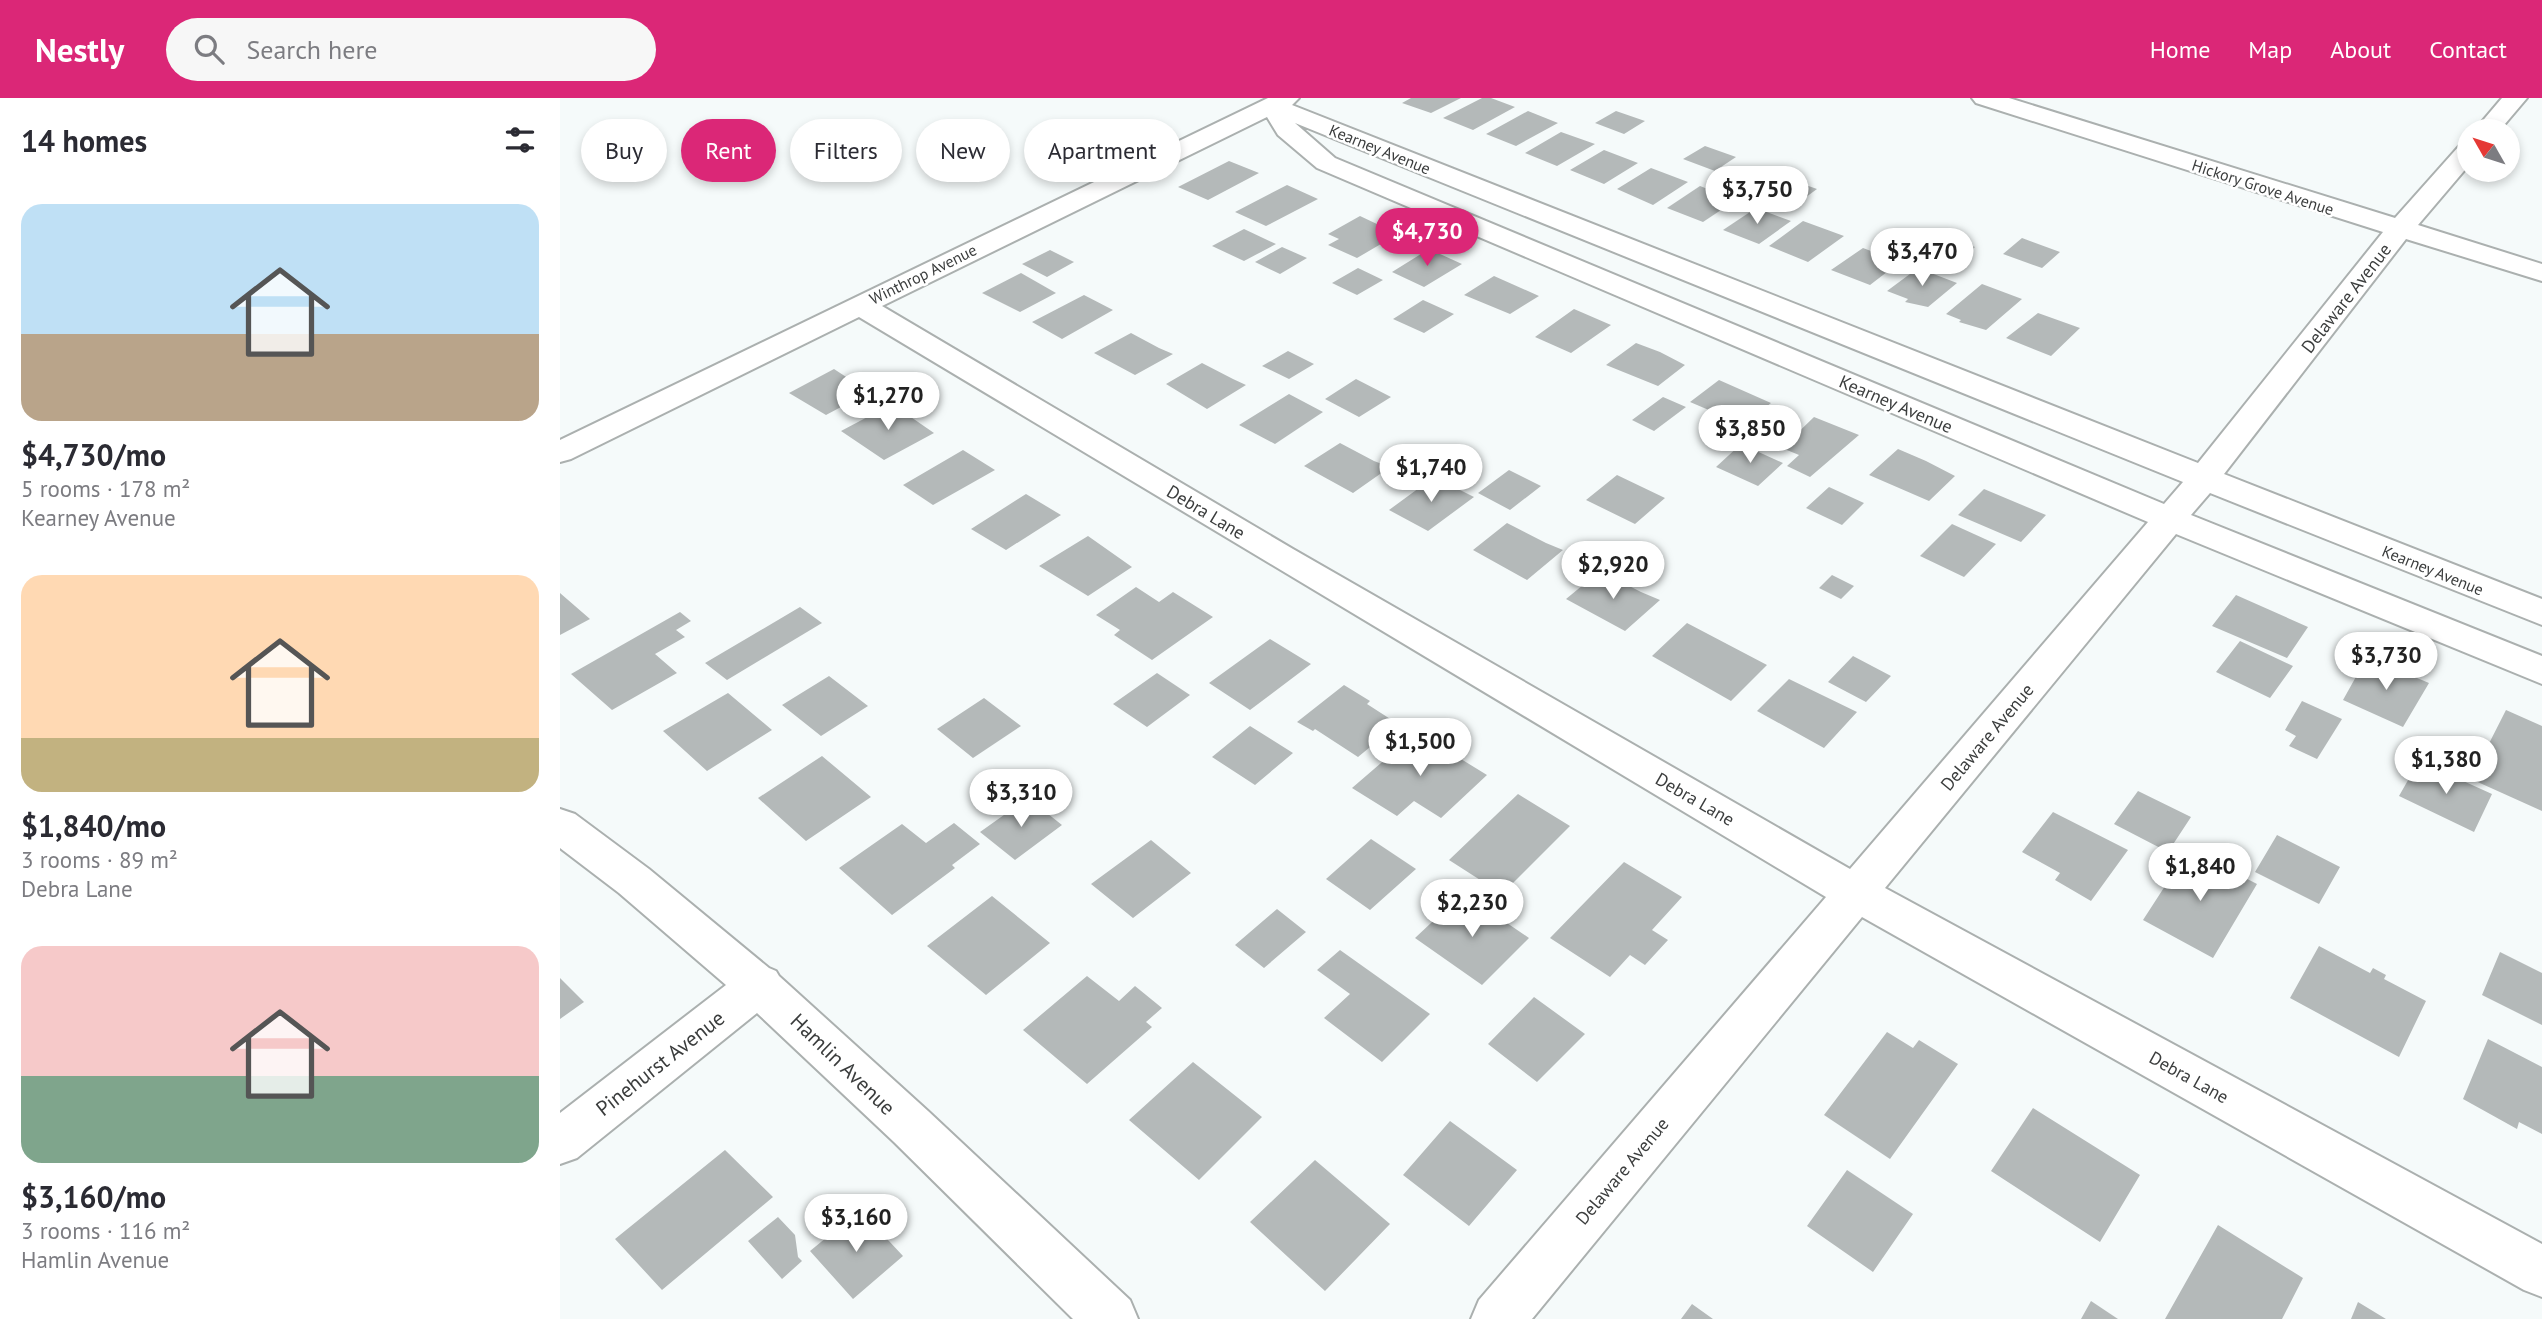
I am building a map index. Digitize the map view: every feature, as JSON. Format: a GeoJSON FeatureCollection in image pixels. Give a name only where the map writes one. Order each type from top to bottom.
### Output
{"type":"FeatureCollection","features":[{"type":"Feature","properties":{"kind":"street","name":"Hickory Grove Avenue"},"geometry":{"type":"LineString","coordinates":[[1984,98],[2542,273]]}},
{"type":"Feature","properties":{"kind":"street"},"geometry":{"type":"LineString","coordinates":[[2497,119],[2515,98]]}},
{"type":"Feature","properties":{"kind":"street","name":"Winthrop Avenue"},"geometry":{"type":"LineString","coordinates":[[560,452],[1271,101]]}},
{"type":"Feature","properties":{"kind":"street","name":"Kearney Avenue"},"geometry":{"type":"LineString","coordinates":[[1271,101],[2542,613]]}},
{"type":"Feature","properties":{"kind":"street","name":"Kearney Avenue"},"geometry":{"type":"LineString","coordinates":[[1271,101],[1287,130],[1326,163],[2170,519],[2542,671]]}},
{"type":"Feature","properties":{"kind":"street","name":"Delaware Avenue"},"geometry":{"type":"LineString","coordinates":[[1498,1319],[2170,519],[2399,230],[2457,164]]}},
{"type":"Feature","properties":{"kind":"street","name":"Debra Lane"},"geometry":{"type":"LineString","coordinates":[[859,305],[1281,557],[1856,893],[2542,1272]]}},
{"type":"Feature","properties":{"kind":"street","name":"Hamlin Avenue"},"geometry":{"type":"LineString","coordinates":[[560,825],[688,923],[760,984],[1111,1319]]}},
{"type":"Feature","properties":{"kind":"street","name":"Pinehurst Avenue"},"geometry":{"type":"LineString","coordinates":[[560,1142],[760,984]]}},
{"type":"Feature","properties":{"kind":"building"},"geometry":{"type":"Polygon","coordinates":[[[1411,98],[1461,98],[1431,113],[1402,103],[1411,98]]]}},
{"type":"Feature","properties":{"kind":"building"},"geometry":{"type":"Polygon","coordinates":[[[1482,98],[1491,98],[1515,107],[1473,130],[1443,118],[1482,98]]]}},
{"type":"Feature","properties":{"kind":"building"},"geometry":{"type":"Polygon","coordinates":[[[1528,111],[1558,123],[1516,146],[1486,134],[1528,111]]]}},
{"type":"Feature","properties":{"kind":"building"},"geometry":{"type":"Polygon","coordinates":[[[1616,111],[1645,121],[1624,134],[1595,123],[1616,111]]]}},
{"type":"Feature","properties":{"kind":"building"},"geometry":{"type":"Polygon","coordinates":[[[1561,132],[1595,144],[1557,166],[1525,153],[1561,132]]]}},
{"type":"Feature","properties":{"kind":"building"},"geometry":{"type":"Polygon","coordinates":[[[1705,146],[1736,157],[1715,171],[1683,159],[1705,146]]]}},
{"type":"Feature","properties":{"kind":"building"},"geometry":{"type":"Polygon","coordinates":[[[1604,150],[1638,163],[1604,184],[1570,170],[1604,150]]]}},
{"type":"Feature","properties":{"kind":"building"},"geometry":{"type":"Polygon","coordinates":[[[1229,161],[1259,173],[1208,200],[1178,187],[1229,161]]]}},
{"type":"Feature","properties":{"kind":"building"},"geometry":{"type":"Polygon","coordinates":[[[1756,166],[1781,171],[1777,173],[1782,175],[1763,188],[1737,178],[1756,166]]]}},
{"type":"Feature","properties":{"kind":"building"},"geometry":{"type":"Polygon","coordinates":[[[1651,168],[1688,182],[1653,205],[1617,189],[1651,168]]]}},
{"type":"Feature","properties":{"kind":"building"},"geometry":{"type":"Polygon","coordinates":[[[1786,178],[1817,189],[1798,203],[1766,191],[1786,178]]]}},
{"type":"Feature","properties":{"kind":"building"},"geometry":{"type":"Polygon","coordinates":[[[1287,185],[1318,199],[1266,226],[1235,212],[1287,185]]]}},
{"type":"Feature","properties":{"kind":"building"},"geometry":{"type":"Polygon","coordinates":[[[1700,186],[1736,200],[1703,222],[1667,208],[1700,186]]]}},
{"type":"Feature","properties":{"kind":"building"},"geometry":{"type":"Polygon","coordinates":[[[1756,208],[1791,221],[1759,244],[1723,230],[1756,208]]]}},
{"type":"Feature","properties":{"kind":"building"},"geometry":{"type":"Polygon","coordinates":[[[1360,216],[1398,234],[1357,258],[1328,245],[1339,239],[1328,234],[1360,216]]]}},
{"type":"Feature","properties":{"kind":"building"},"geometry":{"type":"Polygon","coordinates":[[[1803,221],[1844,236],[1808,262],[1769,246],[1803,221]]]}},
{"type":"Feature","properties":{"kind":"building"},"geometry":{"type":"Polygon","coordinates":[[[1244,229],[1276,244],[1244,261],[1212,246],[1244,229]]]}},
{"type":"Feature","properties":{"kind":"building"},"geometry":{"type":"Polygon","coordinates":[[[1940,235],[1975,247],[1956,263],[1921,250],[1940,235]]]}},
{"type":"Feature","properties":{"kind":"building"},"geometry":{"type":"Polygon","coordinates":[[[2022,238],[2060,252],[2042,268],[2003,254],[2022,238]]]}},
{"type":"Feature","properties":{"kind":"building"},"geometry":{"type":"Polygon","coordinates":[[[1282,247],[1307,258],[1280,274],[1255,262],[1282,247]]]}},
{"type":"Feature","properties":{"kind":"building"},"geometry":{"type":"Polygon","coordinates":[[[1863,248],[1900,262],[1870,285],[1831,270],[1863,248]]]}},
{"type":"Feature","properties":{"kind":"building"},"geometry":{"type":"Polygon","coordinates":[[[1429,249],[1462,264],[1424,287],[1392,272],[1429,249]]]}},
{"type":"Feature","properties":{"kind":"building"},"geometry":{"type":"Polygon","coordinates":[[[1050,250],[1074,262],[1047,277],[1022,264],[1050,250]]]}},
{"type":"Feature","properties":{"kind":"building"},"geometry":{"type":"Polygon","coordinates":[[[1358,268],[1383,280],[1357,295],[1332,283],[1358,268]]]}},
{"type":"Feature","properties":{"kind":"building"},"geometry":{"type":"Polygon","coordinates":[[[1918,268],[1957,283],[1928,307],[1905,302],[1908,299],[1887,291],[1918,268]]]}},
{"type":"Feature","properties":{"kind":"building"},"geometry":{"type":"Polygon","coordinates":[[[1021,273],[1056,293],[1020,312],[982,293],[1021,273]]]}},
{"type":"Feature","properties":{"kind":"building"},"geometry":{"type":"Polygon","coordinates":[[[1494,276],[1539,296],[1510,314],[1464,295],[1494,276]]]}},
{"type":"Feature","properties":{"kind":"building"},"geometry":{"type":"Polygon","coordinates":[[[1982,284],[2022,299],[1986,330],[1959,322],[1961,320],[1946,314],[1982,284]]]}},
{"type":"Feature","properties":{"kind":"building"},"geometry":{"type":"Polygon","coordinates":[[[1084,295],[1113,310],[1062,339],[1032,322],[1084,295]]]}},
{"type":"Feature","properties":{"kind":"building"},"geometry":{"type":"Polygon","coordinates":[[[1423,300],[1454,314],[1424,333],[1393,319],[1423,300]]]}},
{"type":"Feature","properties":{"kind":"building"},"geometry":{"type":"Polygon","coordinates":[[[1574,309],[1611,325],[1571,353],[1535,337],[1574,309]]]}},
{"type":"Feature","properties":{"kind":"building"},"geometry":{"type":"Polygon","coordinates":[[[2038,313],[2080,328],[2051,356],[2006,338],[2038,313]]]}},
{"type":"Feature","properties":{"kind":"building"},"geometry":{"type":"Polygon","coordinates":[[[1131,333],[1173,354],[1135,375],[1094,353],[1131,333]]]}},
{"type":"Feature","properties":{"kind":"building"},"geometry":{"type":"Polygon","coordinates":[[[1636,343],[1685,365],[1658,386],[1606,365],[1636,343]]]}},
{"type":"Feature","properties":{"kind":"building"},"geometry":{"type":"Polygon","coordinates":[[[1288,351],[1314,364],[1289,379],[1262,366],[1288,351]]]}},
{"type":"Feature","properties":{"kind":"building"},"geometry":{"type":"Polygon","coordinates":[[[1202,363],[1246,385],[1207,409],[1166,384],[1202,363]]]}},
{"type":"Feature","properties":{"kind":"building"},"geometry":{"type":"Polygon","coordinates":[[[834,369],[869,392],[826,415],[789,393],[834,369]]]}},
{"type":"Feature","properties":{"kind":"building"},"geometry":{"type":"Polygon","coordinates":[[[1356,379],[1391,397],[1359,417],[1325,399],[1356,379]]]}},
{"type":"Feature","properties":{"kind":"building"},"geometry":{"type":"Polygon","coordinates":[[[1719,380],[1771,403],[1744,425],[1690,402],[1719,380]]]}},
{"type":"Feature","properties":{"kind":"building"},"geometry":{"type":"Polygon","coordinates":[[[1289,394],[1323,412],[1275,444],[1239,425],[1289,394]]]}},
{"type":"Feature","properties":{"kind":"building"},"geometry":{"type":"Polygon","coordinates":[[[1663,397],[1686,407],[1654,431],[1632,420],[1663,397]]]}},
{"type":"Feature","properties":{"kind":"building"},"geometry":{"type":"Polygon","coordinates":[[[892,404],[934,433],[884,460],[841,431],[892,404]]]}},
{"type":"Feature","properties":{"kind":"building"},"geometry":{"type":"Polygon","coordinates":[[[1814,417],[1859,435],[1810,477],[1787,466],[1799,455],[1782,448],[1814,417]]]}},
{"type":"Feature","properties":{"kind":"building"},"geometry":{"type":"Polygon","coordinates":[[[1340,443],[1390,467],[1353,493],[1304,466],[1340,443]]]}},
{"type":"Feature","properties":{"kind":"building"},"geometry":{"type":"Polygon","coordinates":[[[1741,444],[1783,463],[1758,486],[1716,467],[1741,444]]]}},
{"type":"Feature","properties":{"kind":"building"},"geometry":{"type":"Polygon","coordinates":[[[1898,449],[1955,476],[1929,501],[1869,475],[1898,449]]]}},
{"type":"Feature","properties":{"kind":"building"},"geometry":{"type":"Polygon","coordinates":[[[963,450],[995,470],[933,505],[903,485],[963,450]]]}},
{"type":"Feature","properties":{"kind":"building"},"geometry":{"type":"Polygon","coordinates":[[[1509,470],[1541,486],[1510,510],[1478,493],[1509,470]]]}},
{"type":"Feature","properties":{"kind":"building"},"geometry":{"type":"Polygon","coordinates":[[[1617,475],[1665,498],[1635,524],[1586,500],[1617,475]]]}},
{"type":"Feature","properties":{"kind":"building"},"geometry":{"type":"Polygon","coordinates":[[[1434,477],[1474,497],[1428,531],[1389,510],[1434,477]]]}},
{"type":"Feature","properties":{"kind":"building"},"geometry":{"type":"Polygon","coordinates":[[[1829,487],[1864,503],[1842,525],[1806,508],[1829,487]]]}},
{"type":"Feature","properties":{"kind":"building"},"geometry":{"type":"Polygon","coordinates":[[[1984,489],[2046,515],[2021,542],[1958,515],[1984,489]]]}},
{"type":"Feature","properties":{"kind":"building"},"geometry":{"type":"Polygon","coordinates":[[[1026,494],[1061,515],[1006,550],[971,529],[1026,494]]]}},
{"type":"Feature","properties":{"kind":"building"},"geometry":{"type":"Polygon","coordinates":[[[1507,523],[1563,550],[1527,580],[1473,550],[1507,523]]]}},
{"type":"Feature","properties":{"kind":"building"},"geometry":{"type":"Polygon","coordinates":[[[1952,524],[1996,544],[1964,577],[1920,556],[1952,524]]]}},
{"type":"Feature","properties":{"kind":"building"},"geometry":{"type":"Polygon","coordinates":[[[1088,536],[1132,567],[1088,596],[1039,566],[1088,536]]]}},
{"type":"Feature","properties":{"kind":"building"},"geometry":{"type":"Polygon","coordinates":[[[1600,571],[1660,600],[1625,631],[1566,599],[1600,571]]]}},
{"type":"Feature","properties":{"kind":"building"},"geometry":{"type":"Polygon","coordinates":[[[1832,575],[1854,586],[1841,599],[1819,588],[1832,575]]]}},
{"type":"Feature","properties":{"kind":"building"},"geometry":{"type":"Polygon","coordinates":[[[1136,587],[1159,602],[1173,592],[1213,617],[1152,660],[1114,635],[1120,630],[1096,615],[1136,587]]]}},
{"type":"Feature","properties":{"kind":"building"},"geometry":{"type":"Polygon","coordinates":[[[560,593],[590,619],[560,635],[560,593]]]}},
{"type":"Feature","properties":{"kind":"building"},"geometry":{"type":"Polygon","coordinates":[[[2236,595],[2308,627],[2287,658],[2212,626],[2236,595]]]}},
{"type":"Feature","properties":{"kind":"building"},"geometry":{"type":"Polygon","coordinates":[[[800,607],[822,623],[727,680],[705,663],[800,607]]]}},
{"type":"Feature","properties":{"kind":"building"},"geometry":{"type":"Polygon","coordinates":[[[680,612],[691,621],[676,630],[685,637],[655,654],[677,673],[612,710],[571,674],[680,612]]]}},
{"type":"Feature","properties":{"kind":"building"},"geometry":{"type":"Polygon","coordinates":[[[1687,623],[1767,665],[1731,701],[1652,656],[1687,623]]]}},
{"type":"Feature","properties":{"kind":"building"},"geometry":{"type":"Polygon","coordinates":[[[1270,639],[1311,664],[1250,710],[1209,683],[1270,639]]]}},
{"type":"Feature","properties":{"kind":"building"},"geometry":{"type":"Polygon","coordinates":[[[2240,641],[2293,666],[2270,698],[2216,672],[2240,641]]]}},
{"type":"Feature","properties":{"kind":"building"},"geometry":{"type":"Polygon","coordinates":[[[1853,656],[1891,676],[1866,702],[1828,682],[1853,656]]]}},
{"type":"Feature","properties":{"kind":"building"},"geometry":{"type":"Polygon","coordinates":[[[2367,657],[2429,683],[2403,727],[2343,700],[2367,657]]]}},
{"type":"Feature","properties":{"kind":"building"},"geometry":{"type":"Polygon","coordinates":[[[1157,673],[1190,695],[1147,727],[1113,704],[1157,673]]]}},
{"type":"Feature","properties":{"kind":"building"},"geometry":{"type":"Polygon","coordinates":[[[829,676],[868,706],[821,736],[782,705],[829,676]]]}},
{"type":"Feature","properties":{"kind":"building"},"geometry":{"type":"Polygon","coordinates":[[[1789,679],[1857,712],[1824,748],[1757,711],[1789,679]]]}},
{"type":"Feature","properties":{"kind":"building"},"geometry":{"type":"Polygon","coordinates":[[[1344,685],[1370,701],[1367,704],[1398,724],[1358,757],[1315,729],[1313,731],[1297,722],[1344,685]]]}},
{"type":"Feature","properties":{"kind":"building"},"geometry":{"type":"Polygon","coordinates":[[[728,693],[772,730],[707,771],[663,731],[728,693]]]}},
{"type":"Feature","properties":{"kind":"building"},"geometry":{"type":"Polygon","coordinates":[[[984,698],[1021,726],[973,758],[937,729],[984,698]]]}},
{"type":"Feature","properties":{"kind":"building"},"geometry":{"type":"Polygon","coordinates":[[[2302,701],[2342,719],[2317,759],[2289,746],[2296,736],[2285,730],[2302,701]]]}},
{"type":"Feature","properties":{"kind":"building"},"geometry":{"type":"Polygon","coordinates":[[[2506,710],[2542,726],[2542,811],[2471,779],[2506,710]]]}},
{"type":"Feature","properties":{"kind":"building"},"geometry":{"type":"Polygon","coordinates":[[[1250,726],[1293,753],[1255,785],[1212,757],[1250,726]]]}},
{"type":"Feature","properties":{"kind":"building"},"geometry":{"type":"Polygon","coordinates":[[[1417,732],[1487,775],[1441,818],[1414,801],[1397,816],[1352,788],[1417,732]]]}},
{"type":"Feature","properties":{"kind":"building"},"geometry":{"type":"Polygon","coordinates":[[[822,756],[871,797],[806,841],[758,798],[822,756]]]}},
{"type":"Feature","properties":{"kind":"building"},"geometry":{"type":"Polygon","coordinates":[[[2419,761],[2492,794],[2474,832],[2399,796],[2419,761]]]}},
{"type":"Feature","properties":{"kind":"building"},"geometry":{"type":"Polygon","coordinates":[[[2138,791],[2191,817],[2168,852],[2114,824],[2138,791]]]}},
{"type":"Feature","properties":{"kind":"building"},"geometry":{"type":"Polygon","coordinates":[[[1518,794],[1570,826],[1502,894],[1449,860],[1518,794]]]}},
{"type":"Feature","properties":{"kind":"building"},"geometry":{"type":"Polygon","coordinates":[[[1028,798],[1062,825],[1015,860],[980,832],[1028,798]]]}},
{"type":"Feature","properties":{"kind":"building"},"geometry":{"type":"Polygon","coordinates":[[[2053,812],[2128,850],[2091,901],[2055,880],[2060,873],[2022,852],[2053,812]]]}},
{"type":"Feature","properties":{"kind":"building"},"geometry":{"type":"Polygon","coordinates":[[[954,823],[980,844],[952,865],[955,868],[892,915],[839,868],[902,824],[926,843],[954,823]]]}},
{"type":"Feature","properties":{"kind":"building"},"geometry":{"type":"Polygon","coordinates":[[[2277,835],[2340,867],[2319,904],[2255,872],[2277,835]]]}},
{"type":"Feature","properties":{"kind":"building"},"geometry":{"type":"Polygon","coordinates":[[[1371,839],[1416,869],[1370,910],[1326,879],[1371,839]]]}},
{"type":"Feature","properties":{"kind":"building"},"geometry":{"type":"Polygon","coordinates":[[[1151,840],[1191,873],[1133,918],[1091,884],[1151,840]]]}},
{"type":"Feature","properties":{"kind":"building"},"geometry":{"type":"Polygon","coordinates":[[[2189,849],[2257,884],[2213,958],[2143,920],[2189,849]]]}},
{"type":"Feature","properties":{"kind":"building"},"geometry":{"type":"Polygon","coordinates":[[[1624,862],[1682,897],[1652,930],[1668,940],[1645,965],[1630,955],[1610,977],[1550,938],[1624,862]]]}},
{"type":"Feature","properties":{"kind":"building"},"geometry":{"type":"Polygon","coordinates":[[[1463,893],[1529,938],[1482,985],[1415,938],[1463,893]]]}},
{"type":"Feature","properties":{"kind":"building"},"geometry":{"type":"Polygon","coordinates":[[[992,896],[1050,943],[986,995],[927,946],[992,896]]]}},
{"type":"Feature","properties":{"kind":"building"},"geometry":{"type":"Polygon","coordinates":[[[1277,909],[1306,932],[1264,968],[1235,945],[1277,909]]]}},
{"type":"Feature","properties":{"kind":"building"},"geometry":{"type":"Polygon","coordinates":[[[2319,946],[2370,973],[2373,968],[2386,975],[2384,979],[2426,1001],[2399,1057],[2290,998],[2319,946]]]}},
{"type":"Feature","properties":{"kind":"building"},"geometry":{"type":"Polygon","coordinates":[[[1340,950],[1430,1014],[1382,1062],[1324,1018],[1350,994],[1317,970],[1340,950]]]}},
{"type":"Feature","properties":{"kind":"building"},"geometry":{"type":"Polygon","coordinates":[[[2500,952],[2542,973],[2542,1025],[2482,995],[2500,952]]]}},
{"type":"Feature","properties":{"kind":"building"},"geometry":{"type":"Polygon","coordinates":[[[1087,976],[1119,1001],[1135,986],[1162,1008],[1146,1022],[1152,1027],[1087,1084],[1023,1030],[1087,976]]]}},
{"type":"Feature","properties":{"kind":"building"},"geometry":{"type":"Polygon","coordinates":[[[560,978],[584,1002],[560,1019],[560,978]]]}},
{"type":"Feature","properties":{"kind":"building"},"geometry":{"type":"Polygon","coordinates":[[[1534,997],[1585,1034],[1537,1082],[1488,1044],[1534,997]]]}},
{"type":"Feature","properties":{"kind":"building"},"geometry":{"type":"Polygon","coordinates":[[[1887,1032],[1913,1048],[1919,1040],[1958,1064],[1890,1159],[1824,1115],[1887,1032]]]}},
{"type":"Feature","properties":{"kind":"building"},"geometry":{"type":"Polygon","coordinates":[[[2488,1039],[2542,1067],[2542,1134],[2519,1122],[2517,1129],[2463,1099],[2488,1039]]]}},
{"type":"Feature","properties":{"kind":"building"},"geometry":{"type":"Polygon","coordinates":[[[1193,1062],[1262,1117],[1199,1180],[1129,1120],[1193,1062]]]}},
{"type":"Feature","properties":{"kind":"building"},"geometry":{"type":"Polygon","coordinates":[[[2033,1108],[2140,1175],[2100,1242],[1991,1171],[2033,1108]]]}},
{"type":"Feature","properties":{"kind":"building"},"geometry":{"type":"Polygon","coordinates":[[[1450,1121],[1517,1170],[1469,1226],[1403,1175],[1450,1121]]]}},
{"type":"Feature","properties":{"kind":"building"},"geometry":{"type":"Polygon","coordinates":[[[725,1150],[773,1197],[662,1290],[615,1239],[725,1150]]]}},
{"type":"Feature","properties":{"kind":"building"},"geometry":{"type":"Polygon","coordinates":[[[1315,1160],[1390,1224],[1325,1291],[1250,1222],[1315,1160]]]}},
{"type":"Feature","properties":{"kind":"building"},"geometry":{"type":"Polygon","coordinates":[[[1847,1170],[1913,1214],[1873,1272],[1807,1226],[1847,1170]]]}},
{"type":"Feature","properties":{"kind":"building"},"geometry":{"type":"Polygon","coordinates":[[[860,1210],[903,1256],[853,1299],[810,1251],[860,1210]]]}},
{"type":"Feature","properties":{"kind":"building"},"geometry":{"type":"Polygon","coordinates":[[[778,1217],[795,1235],[798,1257],[802,1261],[782,1279],[748,1241],[778,1217]]]}},
{"type":"Feature","properties":{"kind":"building"},"geometry":{"type":"Polygon","coordinates":[[[2218,1225],[2303,1278],[2282,1319],[2165,1319],[2218,1225]]]}},
{"type":"Feature","properties":{"kind":"building"},"geometry":{"type":"Polygon","coordinates":[[[2091,1301],[2118,1319],[2081,1319],[2091,1301]]]}},
{"type":"Feature","properties":{"kind":"building"},"geometry":{"type":"Polygon","coordinates":[[[2358,1302],[2386,1319],[2351,1319],[2358,1302]]]}},
{"type":"Feature","properties":{"kind":"building"},"geometry":{"type":"Polygon","coordinates":[[[1692,1304],[1713,1319],[1681,1319],[1692,1304]]]}}]}
